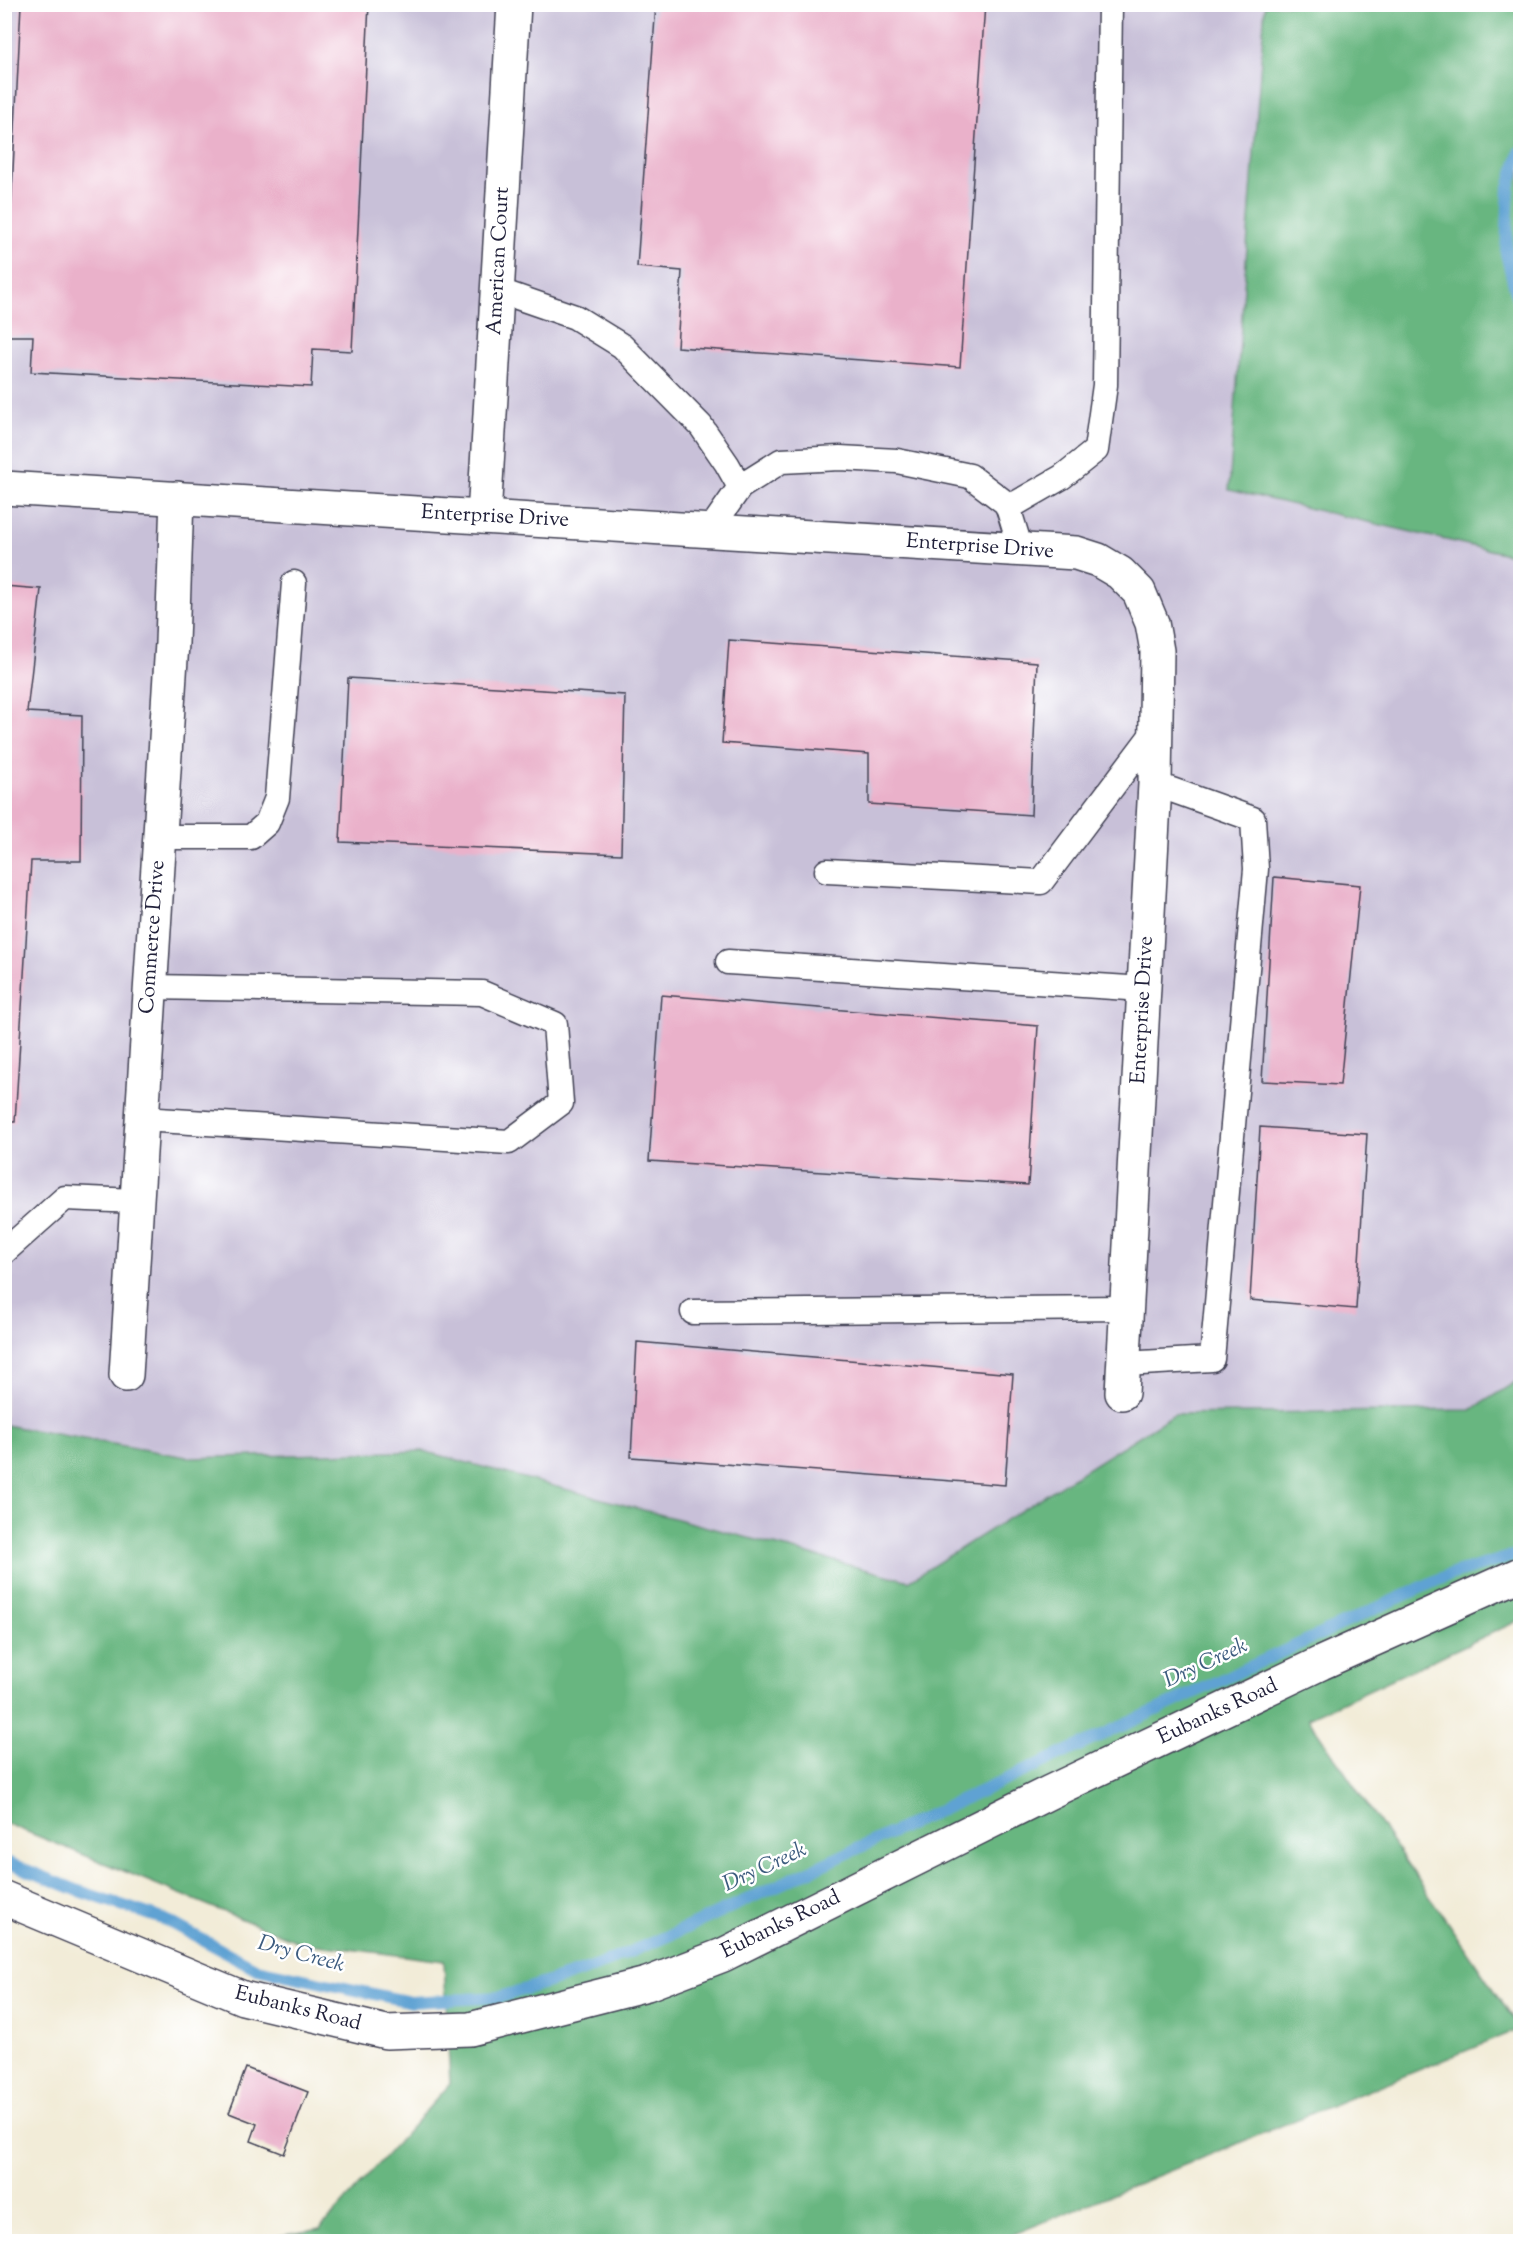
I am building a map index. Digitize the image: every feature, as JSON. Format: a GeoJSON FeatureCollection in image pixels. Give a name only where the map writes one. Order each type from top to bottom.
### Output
{"type":"FeatureCollection","features":[{"type":"Feature","properties":{"kind":"street","name":"American Court"},"geometry":{"type":"LineString","coordinates":[[484,517],[514,4]]}},
{"type":"Feature","properties":{"kind":"street","name":"Enterprise Drive"},"geometry":{"type":"LineString","coordinates":[[4,488],[1076,553],[1098,560],[1120,573],[1139,592],[1152,623],[1157,651],[1155,784],[1123,1378]]}},
{"type":"Feature","properties":{"kind":"street","name":"Commerce Drive"},"geometry":{"type":"LineString","coordinates":[[126,1375],[172,643],[177,498]]}},
{"type":"Feature","properties":{"kind":"street","name":"Eubanks Road"},"geometry":{"type":"LineString","coordinates":[[4,1898],[243,1998],[386,2031],[470,2029],[647,1984],[723,1955],[1050,1791],[1321,1663],[1521,1574]]}},
{"type":"Feature","properties":{"kind":"lane"},"geometry":{"type":"LineString","coordinates":[[1008,508],[1062,477],[1096,450],[1105,385],[1110,4]]}},
{"type":"Feature","properties":{"kind":"lane"},"geometry":{"type":"LineString","coordinates":[[497,290],[575,317],[622,346],[701,426],[740,487]]}},
{"type":"Feature","properties":{"kind":"lane"},"geometry":{"type":"LineString","coordinates":[[710,530],[740,487],[781,461],[840,458],[897,461],[970,476],[1007,504],[1021,550]]}},
{"type":"Feature","properties":{"kind":"lane"},"geometry":{"type":"LineString","coordinates":[[159,837],[251,837],[267,823],[277,798],[294,583]]}},
{"type":"Feature","properties":{"kind":"lane"},"geometry":{"type":"LineString","coordinates":[[827,871],[1041,882],[1156,729]]}},
{"type":"Feature","properties":{"kind":"lane"},"geometry":{"type":"LineString","coordinates":[[1123,1378],[1212,1359],[1256,869],[1253,819],[1155,784]]}},
{"type":"Feature","properties":{"kind":"lane"},"geometry":{"type":"LineString","coordinates":[[728,962],[1144,989]]}},
{"type":"Feature","properties":{"kind":"lane"},"geometry":{"type":"LineString","coordinates":[[142,1119],[509,1142],[561,1103],[555,1024],[482,993],[150,987]]}},
{"type":"Feature","properties":{"kind":"lane"},"geometry":{"type":"LineString","coordinates":[[4,1252],[65,1198],[136,1201]]}},
{"type":"Feature","properties":{"kind":"lane"},"geometry":{"type":"LineString","coordinates":[[693,1312],[1127,1308]]}},
{"type":"Feature","properties":{"kind":"shaded area"},"geometry":{"type":"Polygon","coordinates":[[[4,5],[1265,5],[1229,490],[1520,557],[1520,1379],[1471,1410],[1174,1414],[909,1581],[423,1451],[192,1458],[5,1425],[4,5]]]}},
{"type":"Feature","properties":{"kind":"green space"},"geometry":{"type":"Polygon","coordinates":[[[1265,5],[1520,5],[1520,557],[1229,490],[1265,5]]]}},
{"type":"Feature","properties":{"kind":"green space"},"geometry":{"type":"Polygon","coordinates":[[[1520,1379],[1520,1620],[1308,1718],[1520,2029],[997,2241],[250,2241],[320,2229],[450,2084],[444,1961],[301,1943],[5,1823],[4,1425],[192,1458],[423,1451],[909,1581],[1174,1414],[1471,1410],[1520,1379]]]}},
{"type":"Feature","properties":{"kind":"building"},"geometry":{"type":"Polygon","coordinates":[[[21,4],[369,4],[352,351],[313,349],[311,387],[31,372],[33,336],[5,336],[21,4]]]}},
{"type":"Feature","properties":{"kind":"building"},"geometry":{"type":"Polygon","coordinates":[[[656,4],[717,9],[717,4],[985,4],[960,367],[677,347],[682,271],[637,267],[656,4]]]}},
{"type":"Feature","properties":{"kind":"building"},"geometry":{"type":"Polygon","coordinates":[[[4,586],[41,589],[27,712],[82,715],[81,861],[31,861],[15,1122],[4,1122],[4,586]]]}},
{"type":"Feature","properties":{"kind":"building"},"geometry":{"type":"Polygon","coordinates":[[[729,640],[1037,662],[1031,815],[869,804],[869,754],[722,743],[729,640]]]}},
{"type":"Feature","properties":{"kind":"building"},"geometry":{"type":"Polygon","coordinates":[[[348,678],[625,695],[621,854],[340,842],[348,678]]]}},
{"type":"Feature","properties":{"kind":"building"},"geometry":{"type":"Polygon","coordinates":[[[1274,877],[1360,885],[1340,1085],[1262,1081],[1274,877]]]}},
{"type":"Feature","properties":{"kind":"building"},"geometry":{"type":"Polygon","coordinates":[[[661,995],[1038,1026],[1028,1185],[649,1161],[661,995]]]}},
{"type":"Feature","properties":{"kind":"building"},"geometry":{"type":"Polygon","coordinates":[[[1260,1127],[1367,1134],[1356,1309],[1250,1300],[1260,1127]]]}},
{"type":"Feature","properties":{"kind":"building"},"geometry":{"type":"Polygon","coordinates":[[[637,1342],[1013,1374],[1005,1485],[631,1457],[637,1342]]]}},
{"type":"Feature","properties":{"kind":"building"},"geometry":{"type":"Polygon","coordinates":[[[246,2068],[308,2092],[284,2154],[251,2141],[257,2124],[229,2113],[246,2068]]]}},
{"type":"Feature","properties":{"kind":"waterway","name":"Dry Creek"},"geometry":{"type":"LineString","coordinates":[[1520,152],[1509,187],[1506,253],[1520,303]]}},
{"type":"Feature","properties":{"kind":"waterway","name":"Dry Creek"},"geometry":{"type":"LineString","coordinates":[[4,1861],[79,1891],[166,1920],[257,1969],[411,2002],[500,1997],[590,1969],[677,1932],[1446,1576],[1520,1554]]}}]}
